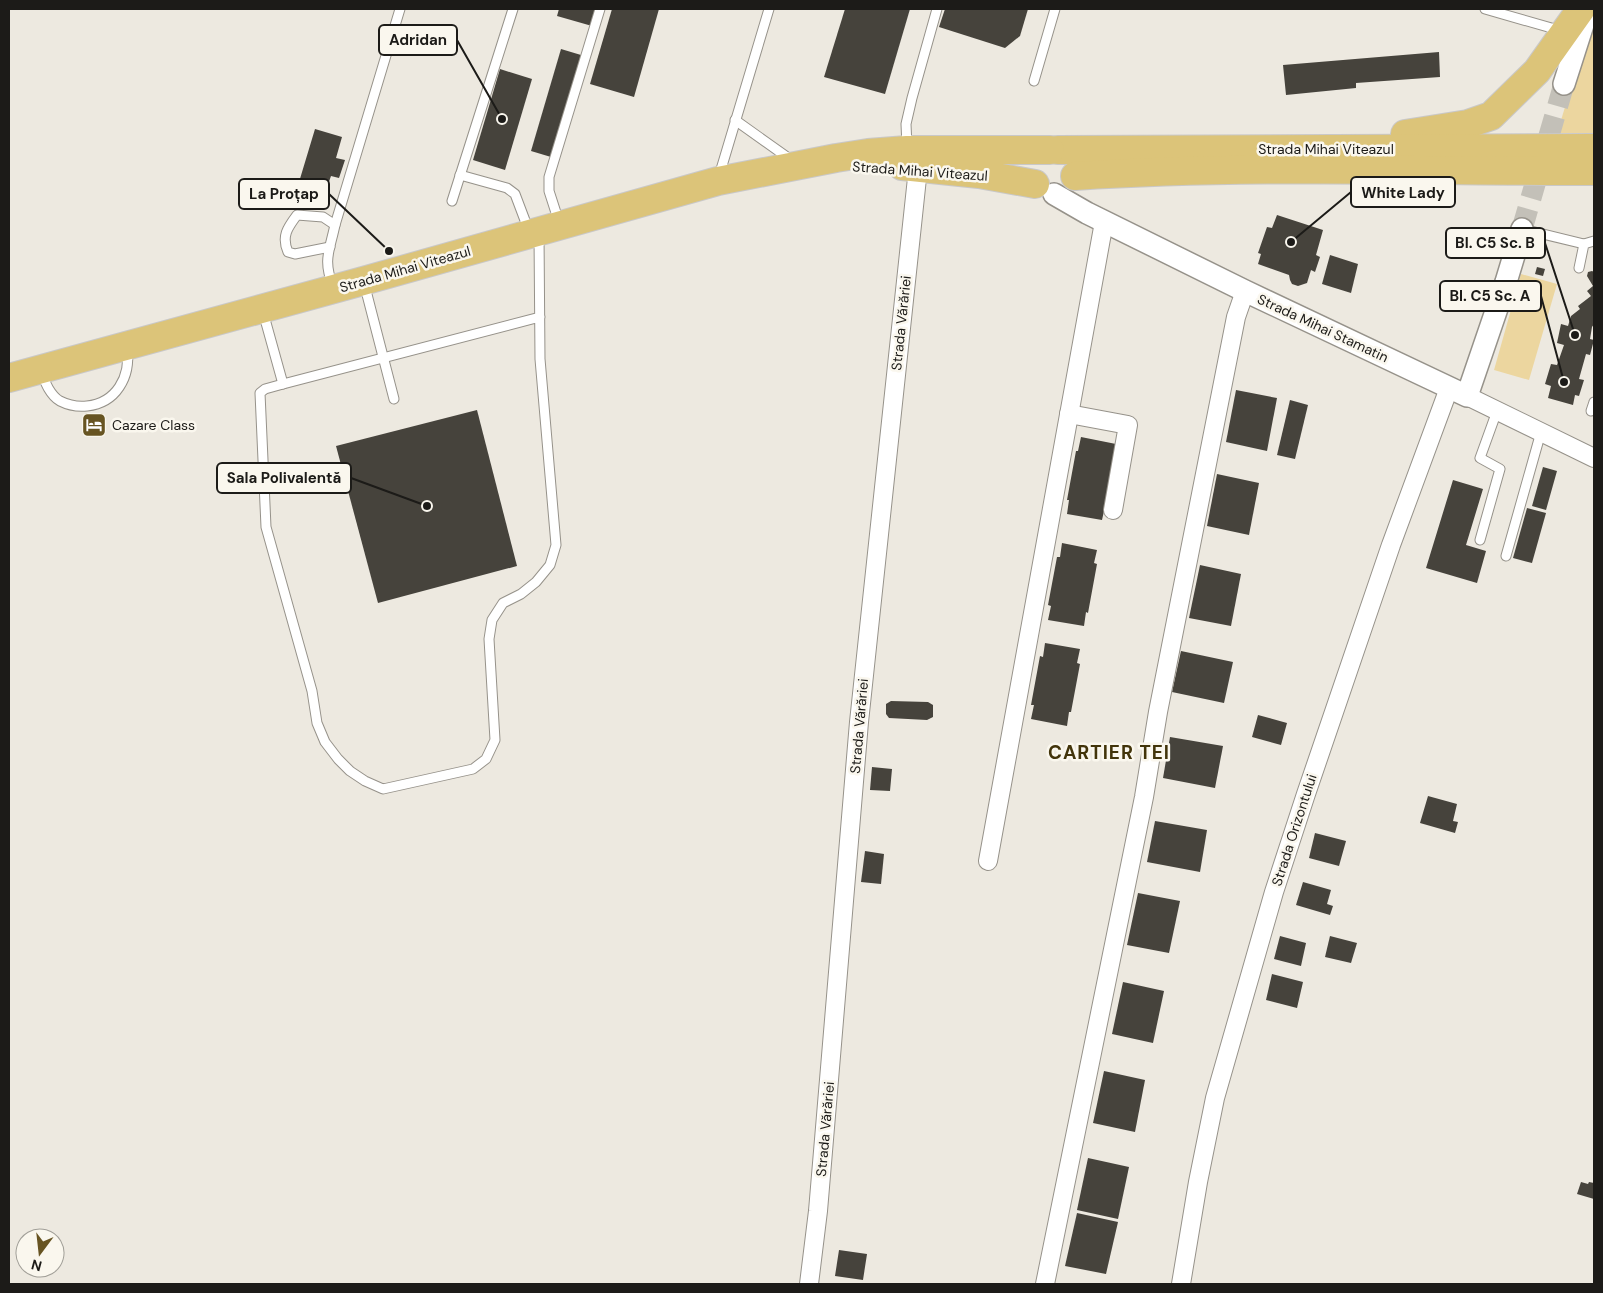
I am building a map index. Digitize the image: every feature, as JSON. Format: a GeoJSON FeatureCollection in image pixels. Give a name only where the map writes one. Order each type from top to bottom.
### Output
{"type":"FeatureCollection","features":[{"type":"Feature","properties":{"kind":"main road"},"geometry":{"type":"LineString","coordinates":[[1317,149],[1386,136],[1468,124],[1492,116],[1537,71],[1580,9]]}},
{"type":"Feature","properties":{"kind":"main road","name":"Strada Mihai Viteazul"},"geometry":{"type":"LineString","coordinates":[[9,378],[718,181],[801,165],[1054,150],[1594,148]]}},
{"type":"Feature","properties":{"kind":"main road"},"geometry":{"type":"LineString","coordinates":[[1054,150],[1068,155],[1072,159],[1076,170],[1075,176],[1070,186],[1060,193],[1045,189],[1031,172],[1032,166],[1039,155],[1054,150]]}},
{"type":"Feature","properties":{"kind":"main road","name":"Strada Mihai Viteazul"},"geometry":{"type":"LineString","coordinates":[[912,159],[1045,189]]}},
{"type":"Feature","properties":{"kind":"main road","name":"Strada Mihai Viteazul"},"geometry":{"type":"LineString","coordinates":[[1075,176],[1163,171],[1424,169],[1594,171]]}},
{"type":"Feature","properties":{"kind":"street"},"geometry":{"type":"LineString","coordinates":[[1564,84],[1588,9]]}},
{"type":"Feature","properties":{"kind":"street","name":"Strada Vărăriei"},"geometry":{"type":"LineString","coordinates":[[809,1284],[818,1211],[859,722],[915,198],[912,159]]}},
{"type":"Feature","properties":{"kind":"street","name":"Strada Mihai Stamatin"},"geometry":{"type":"LineString","coordinates":[[1045,189],[1104,222],[1594,458]]}},
{"type":"Feature","properties":{"kind":"street"},"geometry":{"type":"LineString","coordinates":[[988,861],[1104,222]]}},
{"type":"Feature","properties":{"kind":"street"},"geometry":{"type":"LineString","coordinates":[[1458,392],[1506,282],[1522,229]]}},
{"type":"Feature","properties":{"kind":"street"},"geometry":{"type":"LineString","coordinates":[[1046,1284],[1144,797],[1158,712],[1236,317],[1245,291]]}},
{"type":"Feature","properties":{"kind":"street","name":"Strada Orizontului"},"geometry":{"type":"LineString","coordinates":[[1180,1284],[1215,1098],[1274,892],[1388,554],[1458,392]]}},
{"type":"Feature","properties":{"kind":"street"},"geometry":{"type":"LineString","coordinates":[[1069,414],[1128,424],[1113,510]]}},
{"type":"Feature","properties":{"kind":"lane"},"geometry":{"type":"LineString","coordinates":[[334,289],[327,270],[326,258],[400,9]]}},
{"type":"Feature","properties":{"kind":"lane"},"geometry":{"type":"LineString","coordinates":[[452,201],[513,9]]}},
{"type":"Feature","properties":{"kind":"lane"},"geometry":{"type":"LineString","coordinates":[[540,317],[283,384],[265,389],[260,393],[266,527],[312,691],[318,723],[325,742],[350,771],[365,781],[383,789],[473,769],[486,759],[495,740],[490,640],[492,620],[503,603],[520,594],[536,582],[550,565],[556,545],[540,360],[543,230],[549,177],[600,9]]}},
{"type":"Feature","properties":{"kind":"lane"},"geometry":{"type":"LineString","coordinates":[[718,181],[769,9]]}},
{"type":"Feature","properties":{"kind":"lane"},"geometry":{"type":"LineString","coordinates":[[912,159],[906,124],[937,9]]}},
{"type":"Feature","properties":{"kind":"lane"},"geometry":{"type":"LineString","coordinates":[[1034,82],[1055,9]]}},
{"type":"Feature","properties":{"kind":"lane"},"geometry":{"type":"LineString","coordinates":[[1485,9],[1565,32]]}},
{"type":"Feature","properties":{"kind":"lane"},"geometry":{"type":"LineString","coordinates":[[735,120],[801,165]]}},
{"type":"Feature","properties":{"kind":"lane"},"geometry":{"type":"LineString","coordinates":[[460,175],[507,188],[515,194],[543,230]]}},
{"type":"Feature","properties":{"kind":"lane"},"geometry":{"type":"LineString","coordinates":[[330,247],[295,254],[288,252],[284,244],[284,235],[297,214],[323,217],[335,225]]}},
{"type":"Feature","properties":{"kind":"lane"},"geometry":{"type":"LineString","coordinates":[[1522,229],[1584,244],[1594,241]]}},
{"type":"Feature","properties":{"kind":"lane"},"geometry":{"type":"LineString","coordinates":[[1580,268],[1584,244]]}},
{"type":"Feature","properties":{"kind":"lane"},"geometry":{"type":"LineString","coordinates":[[363,281],[394,399]]}},
{"type":"Feature","properties":{"kind":"lane"},"geometry":{"type":"LineString","coordinates":[[262,308],[283,384]]}},
{"type":"Feature","properties":{"kind":"lane"},"geometry":{"type":"LineString","coordinates":[[40,369],[48,388],[60,401],[78,407],[95,405],[108,400],[117,391],[125,378],[127,366],[126,346]]}},
{"type":"Feature","properties":{"kind":"lane"},"geometry":{"type":"LineString","coordinates":[[1480,540],[1500,469],[1480,458],[1497,410]]}},
{"type":"Feature","properties":{"kind":"lane"},"geometry":{"type":"LineString","coordinates":[[1506,556],[1541,432]]}},
{"type":"Feature","properties":{"kind":"shaded area"},"geometry":{"type":"Polygon","coordinates":[[[1594,29],[1594,133],[1557,133],[1589,30],[1594,29]]]}},
{"type":"Feature","properties":{"kind":"shaded area"},"geometry":{"type":"Polygon","coordinates":[[[1521,274],[1557,284],[1529,380],[1494,370],[1521,274]]]}},
{"type":"Feature","properties":{"kind":"building"},"geometry":{"type":"Polygon","coordinates":[[[559,9],[597,9],[592,26],[557,16],[559,9]]]}},
{"type":"Feature","properties":{"kind":"building"},"geometry":{"type":"Polygon","coordinates":[[[612,9],[659,9],[634,97],[590,84],[612,9]]]}},
{"type":"Feature","properties":{"kind":"building"},"geometry":{"type":"Polygon","coordinates":[[[845,9],[910,9],[885,94],[824,77],[845,9]]]}},
{"type":"Feature","properties":{"kind":"building"},"geometry":{"type":"Polygon","coordinates":[[[945,9],[1028,9],[1020,36],[1005,48],[939,27],[945,9]]]}},
{"type":"Feature","properties":{"kind":"building"},"geometry":{"type":"Polygon","coordinates":[[[561,49],[581,55],[551,157],[531,151],[561,49]]]}},
{"type":"Feature","properties":{"kind":"building"},"geometry":{"type":"Polygon","coordinates":[[[1439,52],[1440,77],[1356,83],[1356,88],[1286,95],[1283,65],[1439,52]]]}},
{"type":"Feature","properties":{"kind":"building"},"geometry":{"type":"Polygon","coordinates":[[[500,69],[532,79],[505,170],[473,160],[500,69]]]}},
{"type":"Feature","properties":{"kind":"building"},"geometry":{"type":"Polygon","coordinates":[[[315,129],[342,137],[336,158],[345,160],[339,178],[331,176],[322,202],[310,204],[300,200],[296,192],[315,129]]]}},
{"type":"Feature","properties":{"kind":"building"},"geometry":{"type":"Polygon","coordinates":[[[1277,215],[1323,230],[1316,255],[1320,257],[1315,272],[1311,270],[1307,283],[1298,286],[1292,284],[1289,275],[1258,264],[1261,254],[1258,253],[1267,227],[1272,228],[1277,215]]]}},
{"type":"Feature","properties":{"kind":"building"},"geometry":{"type":"Polygon","coordinates":[[[1330,255],[1358,264],[1351,293],[1322,284],[1330,255]]]}},
{"type":"Feature","properties":{"kind":"building"},"geometry":{"type":"Polygon","coordinates":[[[1537,267],[1545,269],[1543,276],[1535,274],[1537,267]]]}},
{"type":"Feature","properties":{"kind":"building"},"geometry":{"type":"Polygon","coordinates":[[[1588,272],[1594,272],[1594,324],[1590,339],[1594,340],[1590,355],[1586,354],[1579,379],[1584,380],[1579,396],[1575,395],[1573,405],[1548,398],[1551,386],[1545,384],[1551,364],[1557,365],[1564,345],[1557,343],[1561,324],[1568,326],[1571,316],[1580,309],[1578,306],[1591,296],[1587,291],[1593,286],[1587,276],[1588,272]]]}},
{"type":"Feature","properties":{"kind":"building"},"geometry":{"type":"Polygon","coordinates":[[[1236,390],[1277,398],[1267,451],[1226,442],[1236,390]]]}},
{"type":"Feature","properties":{"kind":"building"},"geometry":{"type":"Polygon","coordinates":[[[1290,400],[1308,405],[1295,459],[1277,455],[1290,400]]]}},
{"type":"Feature","properties":{"kind":"building"},"geometry":{"type":"Polygon","coordinates":[[[477,410],[517,566],[378,603],[336,446],[477,410]]]}},
{"type":"Feature","properties":{"kind":"building"},"geometry":{"type":"Polygon","coordinates":[[[1081,437],[1116,444],[1113,458],[1116,458],[1102,520],[1067,514],[1069,500],[1067,500],[1076,451],[1078,451],[1081,437]]]}},
{"type":"Feature","properties":{"kind":"building"},"geometry":{"type":"Polygon","coordinates":[[[1543,467],[1557,471],[1546,510],[1532,506],[1543,467]]]}},
{"type":"Feature","properties":{"kind":"building"},"geometry":{"type":"Polygon","coordinates":[[[1217,474],[1259,483],[1249,535],[1207,526],[1217,474]]]}},
{"type":"Feature","properties":{"kind":"building"},"geometry":{"type":"Polygon","coordinates":[[[1453,480],[1483,489],[1466,545],[1486,551],[1477,583],[1426,568],[1453,480]]]}},
{"type":"Feature","properties":{"kind":"building"},"geometry":{"type":"Polygon","coordinates":[[[1527,508],[1546,513],[1532,563],[1513,558],[1527,508]]]}},
{"type":"Feature","properties":{"kind":"building"},"geometry":{"type":"Polygon","coordinates":[[[1062,543],[1097,550],[1094,563],[1097,564],[1084,626],[1048,620],[1051,606],[1048,605],[1057,557],[1060,557],[1062,543]]]}},
{"type":"Feature","properties":{"kind":"building"},"geometry":{"type":"Polygon","coordinates":[[[1200,565],[1241,574],[1231,626],[1189,618],[1200,565]]]}},
{"type":"Feature","properties":{"kind":"building"},"geometry":{"type":"Polygon","coordinates":[[[1045,643],[1080,649],[1077,663],[1080,664],[1067,726],[1031,719],[1034,705],[1031,705],[1040,656],[1043,657],[1045,643]]]}},
{"type":"Feature","properties":{"kind":"building"},"geometry":{"type":"Polygon","coordinates":[[[1181,651],[1233,662],[1224,703],[1172,692],[1181,651]]]}},
{"type":"Feature","properties":{"kind":"building"},"geometry":{"type":"Polygon","coordinates":[[[891,701],[928,702],[933,705],[933,717],[927,720],[889,718],[886,714],[886,704],[891,701]]]}},
{"type":"Feature","properties":{"kind":"building"},"geometry":{"type":"Polygon","coordinates":[[[1258,715],[1287,723],[1281,745],[1252,737],[1258,715]]]}},
{"type":"Feature","properties":{"kind":"building"},"geometry":{"type":"Polygon","coordinates":[[[1170,737],[1223,746],[1215,788],[1163,778],[1170,737]]]}},
{"type":"Feature","properties":{"kind":"building"},"geometry":{"type":"Polygon","coordinates":[[[872,767],[892,769],[890,791],[870,790],[872,767]]]}},
{"type":"Feature","properties":{"kind":"building"},"geometry":{"type":"Polygon","coordinates":[[[1428,796],[1457,804],[1453,821],[1458,822],[1455,833],[1420,823],[1428,796]]]}},
{"type":"Feature","properties":{"kind":"building"},"geometry":{"type":"Polygon","coordinates":[[[1155,821],[1207,830],[1200,872],[1147,862],[1155,821]]]}},
{"type":"Feature","properties":{"kind":"building"},"geometry":{"type":"Polygon","coordinates":[[[1315,833],[1346,841],[1339,866],[1309,858],[1315,833]]]}},
{"type":"Feature","properties":{"kind":"building"},"geometry":{"type":"Polygon","coordinates":[[[865,851],[884,854],[881,884],[861,882],[865,851]]]}},
{"type":"Feature","properties":{"kind":"building"},"geometry":{"type":"Polygon","coordinates":[[[1303,882],[1331,890],[1327,904],[1333,906],[1330,915],[1296,905],[1303,882]]]}},
{"type":"Feature","properties":{"kind":"building"},"geometry":{"type":"Polygon","coordinates":[[[1138,893],[1180,901],[1169,953],[1127,945],[1138,893]]]}},
{"type":"Feature","properties":{"kind":"building"},"geometry":{"type":"Polygon","coordinates":[[[1280,936],[1306,943],[1301,966],[1274,959],[1280,936]]]}},
{"type":"Feature","properties":{"kind":"building"},"geometry":{"type":"Polygon","coordinates":[[[1330,936],[1357,943],[1351,963],[1325,957],[1330,936]]]}},
{"type":"Feature","properties":{"kind":"building"},"geometry":{"type":"Polygon","coordinates":[[[1272,974],[1303,982],[1297,1008],[1266,1000],[1272,974]]]}},
{"type":"Feature","properties":{"kind":"building"},"geometry":{"type":"Polygon","coordinates":[[[1123,982],[1164,991],[1153,1043],[1112,1034],[1123,982]]]}},
{"type":"Feature","properties":{"kind":"building"},"geometry":{"type":"Polygon","coordinates":[[[1104,1071],[1145,1080],[1135,1132],[1093,1123],[1104,1071]]]}},
{"type":"Feature","properties":{"kind":"building"},"geometry":{"type":"Polygon","coordinates":[[[1088,1158],[1129,1167],[1118,1219],[1077,1210],[1088,1158]]]}},
{"type":"Feature","properties":{"kind":"building"},"geometry":{"type":"Polygon","coordinates":[[[1581,1182],[1594,1183],[1594,1199],[1577,1194],[1581,1182]]]}},
{"type":"Feature","properties":{"kind":"building"},"geometry":{"type":"Polygon","coordinates":[[[1077,1213],[1118,1222],[1106,1274],[1065,1266],[1077,1213]]]}},
{"type":"Feature","properties":{"kind":"building"},"geometry":{"type":"Polygon","coordinates":[[[839,1250],[867,1254],[863,1280],[835,1276],[839,1250]]]}},
{"type":"Feature","properties":{"kind":"tunnel"},"geometry":{"type":"LineString","coordinates":[[1522,229],[1564,84]]}},
{"type":"Feature","properties":{"kind":"place","name":"Adridan"},"geometry":{"type":"Point","coordinates":[502,119]}},
{"type":"Feature","properties":{"kind":"place","name":"White Lady"},"geometry":{"type":"Point","coordinates":[1291,242]}},
{"type":"Feature","properties":{"kind":"place","name":"La Proțap"},"geometry":{"type":"Point","coordinates":[389,251]}},
{"type":"Feature","properties":{"kind":"place","name":"Bl. C5 Sc. B"},"geometry":{"type":"Point","coordinates":[1575,335]}},
{"type":"Feature","properties":{"kind":"place","name":"Bl. C5 Sc. A"},"geometry":{"type":"Point","coordinates":[1564,382]}},
{"type":"Feature","properties":{"kind":"place","name":"Cazare Class"},"geometry":{"type":"Point","coordinates":[94,425]}},
{"type":"Feature","properties":{"kind":"place","name":"Sala Polivalentă"},"geometry":{"type":"Point","coordinates":[427,506]}},
{"type":"Feature","properties":{"kind":"district","name":"CARTIER TEI"},"geometry":{"type":"Point","coordinates":[1109,752]}}]}
